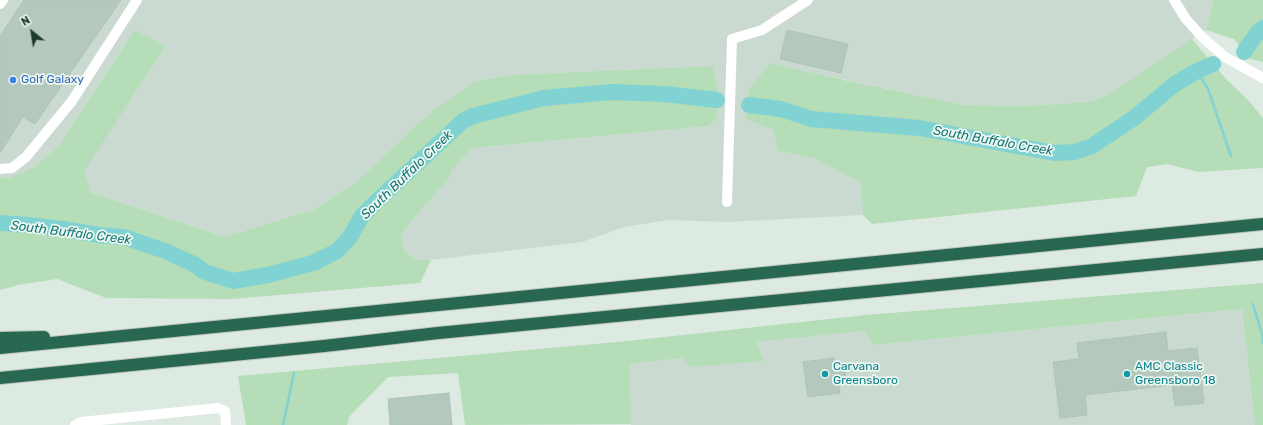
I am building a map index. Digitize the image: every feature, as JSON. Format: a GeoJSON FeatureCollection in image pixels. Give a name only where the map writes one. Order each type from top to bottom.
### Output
{"type":"FeatureCollection","features":[{"type":"Feature","properties":{"kind":"highway"},"geometry":{"type":"LineString","coordinates":[[0,348],[127,337],[1263,224]]}},
{"type":"Feature","properties":{"kind":"highway"},"geometry":{"type":"LineString","coordinates":[[0,378],[454,332],[1263,254]]}},
{"type":"Feature","properties":{"kind":"highway"},"geometry":{"type":"LineString","coordinates":[[0,338],[127,337]]}},
{"type":"Feature","properties":{"kind":"lane"},"geometry":{"type":"LineString","coordinates":[[0,4],[3,0]]}},
{"type":"Feature","properties":{"kind":"lane"},"geometry":{"type":"LineString","coordinates":[[0,169],[12,168],[26,157],[72,101],[137,0]]}},
{"type":"Feature","properties":{"kind":"lane"},"geometry":{"type":"LineString","coordinates":[[727,202],[732,39],[762,30],[808,0]]}},
{"type":"Feature","properties":{"kind":"lane"},"geometry":{"type":"LineString","coordinates":[[1174,0],[1186,19],[1201,36],[1224,57],[1263,78]]}},
{"type":"Feature","properties":{"kind":"lane"},"geometry":{"type":"LineString","coordinates":[[75,425],[81,422],[218,408],[224,411],[226,425]]}},
{"type":"Feature","properties":{"kind":"shaded area"},"geometry":{"type":"Polygon","coordinates":[[[0,0],[1214,0],[1206,30],[1107,95],[1090,102],[1023,106],[965,105],[770,64],[746,119],[773,130],[778,151],[814,158],[861,183],[863,215],[727,222],[669,220],[624,227],[582,242],[431,260],[414,259],[405,252],[401,240],[402,232],[450,177],[451,171],[472,148],[709,126],[717,117],[718,91],[713,66],[508,75],[474,82],[432,111],[355,183],[315,209],[225,237],[91,193],[83,172],[164,47],[135,29],[59,146],[34,167],[8,178],[0,178],[0,0]]]}},
{"type":"Feature","properties":{"kind":"shaded area"},"geometry":{"type":"Polygon","coordinates":[[[1242,309],[1255,425],[631,425],[628,364],[683,358],[763,361],[755,342],[865,331],[872,345],[1242,309]]]}},
{"type":"Feature","properties":{"kind":"green space"},"geometry":{"type":"Polygon","coordinates":[[[1214,0],[1263,0],[1263,62],[1250,59],[1234,39],[1206,30],[1214,0]]]}},
{"type":"Feature","properties":{"kind":"green space"},"geometry":{"type":"Polygon","coordinates":[[[135,29],[165,47],[84,171],[91,193],[225,237],[315,209],[355,183],[432,111],[474,82],[508,75],[713,66],[718,91],[717,117],[709,126],[472,148],[451,171],[450,177],[402,232],[401,240],[405,252],[414,259],[431,260],[420,283],[231,299],[106,298],[57,279],[18,285],[0,290],[0,178],[8,178],[34,167],[59,146],[135,29]]]}},
{"type":"Feature","properties":{"kind":"green space"},"geometry":{"type":"Polygon","coordinates":[[[1192,39],[1225,78],[1249,101],[1263,118],[1263,168],[1198,172],[1168,164],[1147,167],[1136,196],[872,224],[863,215],[861,183],[814,158],[778,151],[773,130],[746,119],[749,90],[770,63],[965,105],[1023,106],[1090,102],[1107,95],[1192,39]]]}},
{"type":"Feature","properties":{"kind":"green space"},"geometry":{"type":"Polygon","coordinates":[[[1263,283],[1263,425],[1255,425],[1242,309],[872,345],[865,331],[756,342],[764,361],[691,367],[683,358],[629,364],[631,424],[465,425],[458,373],[388,377],[349,417],[347,425],[246,425],[238,376],[628,341],[866,315],[1263,283]]]}},
{"type":"Feature","properties":{"kind":"building"},"geometry":{"type":"Polygon","coordinates":[[[24,0],[121,0],[35,124],[23,117],[0,153],[0,36],[24,0]]]}},
{"type":"Feature","properties":{"kind":"building"},"geometry":{"type":"Polygon","coordinates":[[[787,30],[848,44],[841,73],[780,59],[787,30]]]}},
{"type":"Feature","properties":{"kind":"building","name":"AMC Classic Greensboro 18"},"geometry":{"type":"Polygon","coordinates":[[[1166,332],[1168,351],[1197,348],[1204,403],[1175,406],[1172,385],[1085,395],[1087,415],[1060,418],[1053,362],[1079,359],[1077,343],[1166,332]]]}},
{"type":"Feature","properties":{"kind":"building","name":"Carvana Greensboro"},"geometry":{"type":"Polygon","coordinates":[[[834,358],[836,370],[845,369],[846,379],[838,380],[840,393],[808,397],[803,362],[834,358]]]}},
{"type":"Feature","properties":{"kind":"building"},"geometry":{"type":"Polygon","coordinates":[[[449,393],[452,425],[390,425],[388,399],[449,393]]]}},
{"type":"Feature","properties":{"kind":"waterway","name":"South Buffalo Creek"},"geometry":{"type":"LineString","coordinates":[[1244,52],[1258,32],[1263,28]]}},
{"type":"Feature","properties":{"kind":"waterway","name":"South Buffalo Creek"},"geometry":{"type":"LineString","coordinates":[[749,105],[781,109],[811,119],[920,128],[1054,153],[1075,152],[1092,146],[1134,118],[1175,84],[1197,71],[1213,64]]}},
{"type":"Feature","properties":{"kind":"waterway"},"geometry":{"type":"LineString","coordinates":[[1197,71],[1208,89],[1231,156]]}},
{"type":"Feature","properties":{"kind":"waterway","name":"South Buffalo Creek"},"geometry":{"type":"LineString","coordinates":[[0,223],[124,237],[165,251],[194,264],[205,272],[233,281],[268,275],[313,263],[337,251],[350,237],[362,216],[380,198],[463,121],[473,116],[544,98],[613,92],[664,94],[717,100]]}},
{"type":"Feature","properties":{"kind":"waterway"},"geometry":{"type":"LineString","coordinates":[[1253,304],[1262,334],[1263,343]]}},
{"type":"Feature","properties":{"kind":"waterway"},"geometry":{"type":"LineString","coordinates":[[283,425],[294,373]]}},
{"type":"Feature","properties":{"kind":"place","name":"Golf Galaxy"},"geometry":{"type":"Point","coordinates":[13,80]}},
{"type":"Feature","properties":{"kind":"place","name":"Carvana Greensboro"},"geometry":{"type":"Point","coordinates":[825,374]}},
{"type":"Feature","properties":{"kind":"place","name":"AMC Classic Greensboro 18"},"geometry":{"type":"Point","coordinates":[1127,374]}}]}
